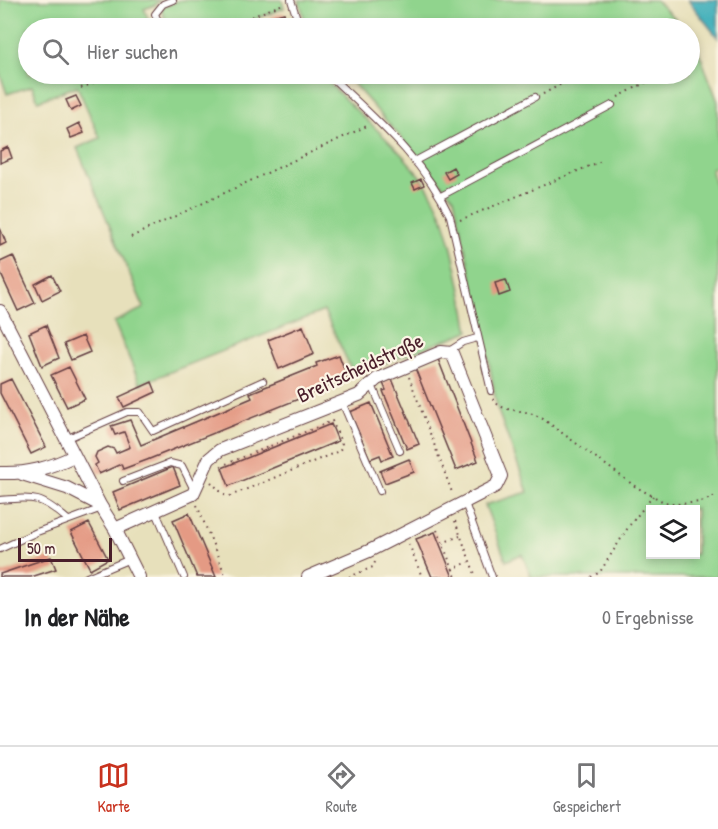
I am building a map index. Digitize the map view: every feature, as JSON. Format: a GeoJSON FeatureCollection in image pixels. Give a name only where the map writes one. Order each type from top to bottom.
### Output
{"type":"FeatureCollection","features":[{"type":"Feature","properties":{"kind":"street"},"geometry":{"type":"LineString","coordinates":[[0,311],[139,577]]}},
{"type":"Feature","properties":{"kind":"street","name":"Breitscheidstraße"},"geometry":{"type":"LineString","coordinates":[[196,489],[209,459],[220,450],[358,395],[377,379],[405,367],[441,352],[452,353],[501,476],[496,486],[369,551],[308,577]]}},
{"type":"Feature","properties":{"kind":"street"},"geometry":{"type":"LineString","coordinates":[[22,474],[50,467],[74,456]]}},
{"type":"Feature","properties":{"kind":"street"},"geometry":{"type":"LineString","coordinates":[[0,473],[22,474],[67,488],[101,507]]}},
{"type":"Feature","properties":{"kind":"street"},"geometry":{"type":"LineString","coordinates":[[115,529],[156,512],[196,489]]}},
{"type":"Feature","properties":{"kind":"lane"},"geometry":{"type":"LineString","coordinates":[[157,18],[155,14],[163,4],[173,0]]}},
{"type":"Feature","properties":{"kind":"lane"},"geometry":{"type":"LineString","coordinates":[[291,0],[297,18]]}},
{"type":"Feature","properties":{"kind":"lane"},"geometry":{"type":"LineString","coordinates":[[338,84],[400,144],[441,196],[452,223],[491,391]]}},
{"type":"Feature","properties":{"kind":"lane"},"geometry":{"type":"LineString","coordinates":[[415,161],[535,97]]}},
{"type":"Feature","properties":{"kind":"lane"},"geometry":{"type":"LineString","coordinates":[[441,196],[612,105]]}},
{"type":"Feature","properties":{"kind":"lane"},"geometry":{"type":"LineString","coordinates":[[449,351],[463,342],[477,338]]}},
{"type":"Feature","properties":{"kind":"lane"},"geometry":{"type":"LineString","coordinates":[[66,439],[127,412],[140,412],[153,431],[263,381]]}},
{"type":"Feature","properties":{"kind":"lane"},"geometry":{"type":"LineString","coordinates":[[371,384],[400,451]]}},
{"type":"Feature","properties":{"kind":"lane"},"geometry":{"type":"LineString","coordinates":[[341,402],[380,491]]}},
{"type":"Feature","properties":{"kind":"lane"},"geometry":{"type":"LineString","coordinates":[[123,481],[170,463],[182,466],[196,489]]}},
{"type":"Feature","properties":{"kind":"lane"},"geometry":{"type":"LineString","coordinates":[[0,500],[27,498],[40,500],[53,507],[68,520]]}},
{"type":"Feature","properties":{"kind":"lane"},"geometry":{"type":"LineString","coordinates":[[458,506],[492,577]]}},
{"type":"Feature","properties":{"kind":"lane"},"geometry":{"type":"LineString","coordinates":[[0,549],[101,507]]}},
{"type":"Feature","properties":{"kind":"lane"},"geometry":{"type":"LineString","coordinates":[[156,512],[184,577]]}},
{"type":"Feature","properties":{"kind":"lane"},"geometry":{"type":"LineString","coordinates":[[87,577],[130,559]]}},
{"type":"Feature","properties":{"kind":"path"},"geometry":{"type":"LineString","coordinates":[[248,18],[291,0]]}},
{"type":"Feature","properties":{"kind":"path"},"geometry":{"type":"LineString","coordinates":[[81,88],[91,84]]}},
{"type":"Feature","properties":{"kind":"path"},"geometry":{"type":"LineString","coordinates":[[535,97],[560,84]]}},
{"type":"Feature","properties":{"kind":"path"},"geometry":{"type":"LineString","coordinates":[[612,105],[611,101],[643,84]]}},
{"type":"Feature","properties":{"kind":"path"},"geometry":{"type":"LineString","coordinates":[[131,237],[377,121]]}},
{"type":"Feature","properties":{"kind":"path"},"geometry":{"type":"LineString","coordinates":[[452,223],[604,160]]}},
{"type":"Feature","properties":{"kind":"path"},"geometry":{"type":"LineString","coordinates":[[405,367],[458,506],[460,536],[476,577]]}},
{"type":"Feature","properties":{"kind":"path"},"geometry":{"type":"LineString","coordinates":[[491,391],[498,406],[529,412],[543,419],[636,487],[664,502],[680,504],[701,502],[718,495]]}},
{"type":"Feature","properties":{"kind":"path"},"geometry":{"type":"LineString","coordinates":[[220,466],[332,421],[342,444],[339,451],[230,496],[224,495],[211,482],[196,489],[226,577]]}},
{"type":"Feature","properties":{"kind":"path"},"geometry":{"type":"LineString","coordinates":[[591,577],[600,572],[629,526],[653,496]]}},
{"type":"Feature","properties":{"kind":"path"},"geometry":{"type":"LineString","coordinates":[[432,519],[456,577]]}},
{"type":"Feature","properties":{"kind":"path"},"geometry":{"type":"LineString","coordinates":[[404,533],[422,577]]}},
{"type":"Feature","properties":{"kind":"path"},"geometry":{"type":"LineString","coordinates":[[442,543],[460,536]]}},
{"type":"Feature","properties":{"kind":"path"},"geometry":{"type":"LineString","coordinates":[[452,569],[470,561]]}},
{"type":"Feature","properties":{"kind":"green space"},"geometry":{"type":"Polygon","coordinates":[[[0,0],[160,0],[155,5],[144,9],[148,18],[18,18],[18,84],[330,84],[396,148],[434,198],[451,245],[469,331],[354,375],[324,311],[140,384],[114,322],[144,308],[77,148],[100,138],[77,86],[38,101],[32,86],[7,94],[0,74],[0,0]]]}},
{"type":"Feature","properties":{"kind":"green space"},"geometry":{"type":"Polygon","coordinates":[[[180,0],[282,0],[284,8],[258,18],[164,18],[161,8],[180,0]]]}},
{"type":"Feature","properties":{"kind":"green space"},"geometry":{"type":"Polygon","coordinates":[[[299,0],[656,0],[674,18],[304,18],[299,0]]]}},
{"type":"Feature","properties":{"kind":"green space"},"geometry":{"type":"Polygon","coordinates":[[[700,55],[718,102],[718,166],[711,169],[718,198],[718,577],[531,577],[522,554],[506,561],[485,505],[528,492],[497,408],[485,339],[454,198],[354,84],[700,84],[700,55]]]}},
{"type":"Feature","properties":{"kind":"water"},"geometry":{"type":"Polygon","coordinates":[[[688,0],[718,0],[718,38],[688,0]]]}},
{"type":"Feature","properties":{"kind":"building"},"geometry":{"type":"Polygon","coordinates":[[[284,13],[285,18],[270,18],[284,13]]]}},
{"type":"Feature","properties":{"kind":"building"},"geometry":{"type":"Polygon","coordinates":[[[76,96],[81,106],[71,111],[66,100],[76,96]]]}},
{"type":"Feature","properties":{"kind":"building"},"geometry":{"type":"Polygon","coordinates":[[[79,123],[84,133],[71,138],[67,129],[79,123]]]}},
{"type":"Feature","properties":{"kind":"building"},"geometry":{"type":"Polygon","coordinates":[[[8,147],[12,158],[0,163],[0,151],[8,147]]]}},
{"type":"Feature","properties":{"kind":"building"},"geometry":{"type":"Polygon","coordinates":[[[453,167],[457,174],[448,179],[444,172],[453,167]]]}},
{"type":"Feature","properties":{"kind":"building"},"geometry":{"type":"Polygon","coordinates":[[[421,179],[424,185],[415,189],[412,183],[421,179]]]}},
{"type":"Feature","properties":{"kind":"building"},"geometry":{"type":"Polygon","coordinates":[[[0,228],[6,243],[0,246],[0,228]]]}},
{"type":"Feature","properties":{"kind":"building"},"geometry":{"type":"Polygon","coordinates":[[[13,256],[35,303],[18,311],[0,272],[0,262],[13,256]]]}},
{"type":"Feature","properties":{"kind":"building"},"geometry":{"type":"Polygon","coordinates":[[[52,275],[60,291],[42,300],[35,284],[52,275]]]}},
{"type":"Feature","properties":{"kind":"building"},"geometry":{"type":"Polygon","coordinates":[[[506,280],[510,292],[499,296],[495,283],[506,280]]]}},
{"type":"Feature","properties":{"kind":"building"},"geometry":{"type":"Polygon","coordinates":[[[46,325],[59,358],[42,366],[29,333],[46,325]]]}},
{"type":"Feature","properties":{"kind":"building"},"geometry":{"type":"Polygon","coordinates":[[[303,326],[314,354],[279,369],[268,340],[303,326]]]}},
{"type":"Feature","properties":{"kind":"building"},"geometry":{"type":"Polygon","coordinates":[[[83,336],[90,352],[71,360],[64,344],[83,336]]]}},
{"type":"Feature","properties":{"kind":"building"},"geometry":{"type":"Polygon","coordinates":[[[339,355],[348,379],[147,460],[123,469],[121,464],[99,474],[95,465],[98,463],[95,457],[97,452],[108,447],[114,449],[116,453],[130,447],[124,432],[115,435],[111,426],[130,420],[141,445],[252,398],[250,393],[339,355]]]}},
{"type":"Feature","properties":{"kind":"building"},"geometry":{"type":"Polygon","coordinates":[[[438,359],[478,461],[456,470],[415,368],[438,359]]]}},
{"type":"Feature","properties":{"kind":"building"},"geometry":{"type":"Polygon","coordinates":[[[69,367],[85,399],[67,407],[51,375],[69,367]]]}},
{"type":"Feature","properties":{"kind":"building"},"geometry":{"type":"Polygon","coordinates":[[[11,379],[46,447],[31,454],[0,393],[0,384],[11,379]]]}},
{"type":"Feature","properties":{"kind":"building"},"geometry":{"type":"Polygon","coordinates":[[[392,379],[419,444],[407,449],[383,391],[386,390],[383,383],[392,379]]]}},
{"type":"Feature","properties":{"kind":"building"},"geometry":{"type":"Polygon","coordinates":[[[152,382],[156,392],[124,407],[119,397],[152,382]]]}},
{"type":"Feature","properties":{"kind":"building"},"geometry":{"type":"Polygon","coordinates":[[[371,403],[393,456],[382,460],[380,455],[370,459],[350,412],[371,403]]]}},
{"type":"Feature","properties":{"kind":"building"},"geometry":{"type":"Polygon","coordinates":[[[331,424],[338,441],[229,486],[222,468],[331,424]]]}},
{"type":"Feature","properties":{"kind":"building"},"geometry":{"type":"Polygon","coordinates":[[[409,459],[414,472],[385,483],[380,471],[409,459]]]}},
{"type":"Feature","properties":{"kind":"building"},"geometry":{"type":"Polygon","coordinates":[[[173,467],[180,485],[120,510],[113,492],[173,467]]]}},
{"type":"Feature","properties":{"kind":"building"},"geometry":{"type":"Polygon","coordinates":[[[189,513],[216,577],[197,577],[173,520],[189,513]]]}},
{"type":"Feature","properties":{"kind":"building"},"geometry":{"type":"Polygon","coordinates":[[[89,523],[108,559],[90,569],[71,532],[89,523]]]}},
{"type":"Feature","properties":{"kind":"building"},"geometry":{"type":"Polygon","coordinates":[[[435,532],[453,577],[432,577],[416,539],[435,532]]]}},
{"type":"Feature","properties":{"kind":"building"},"geometry":{"type":"Polygon","coordinates":[[[51,557],[56,569],[31,577],[0,577],[0,574],[51,557]]]}}]}
